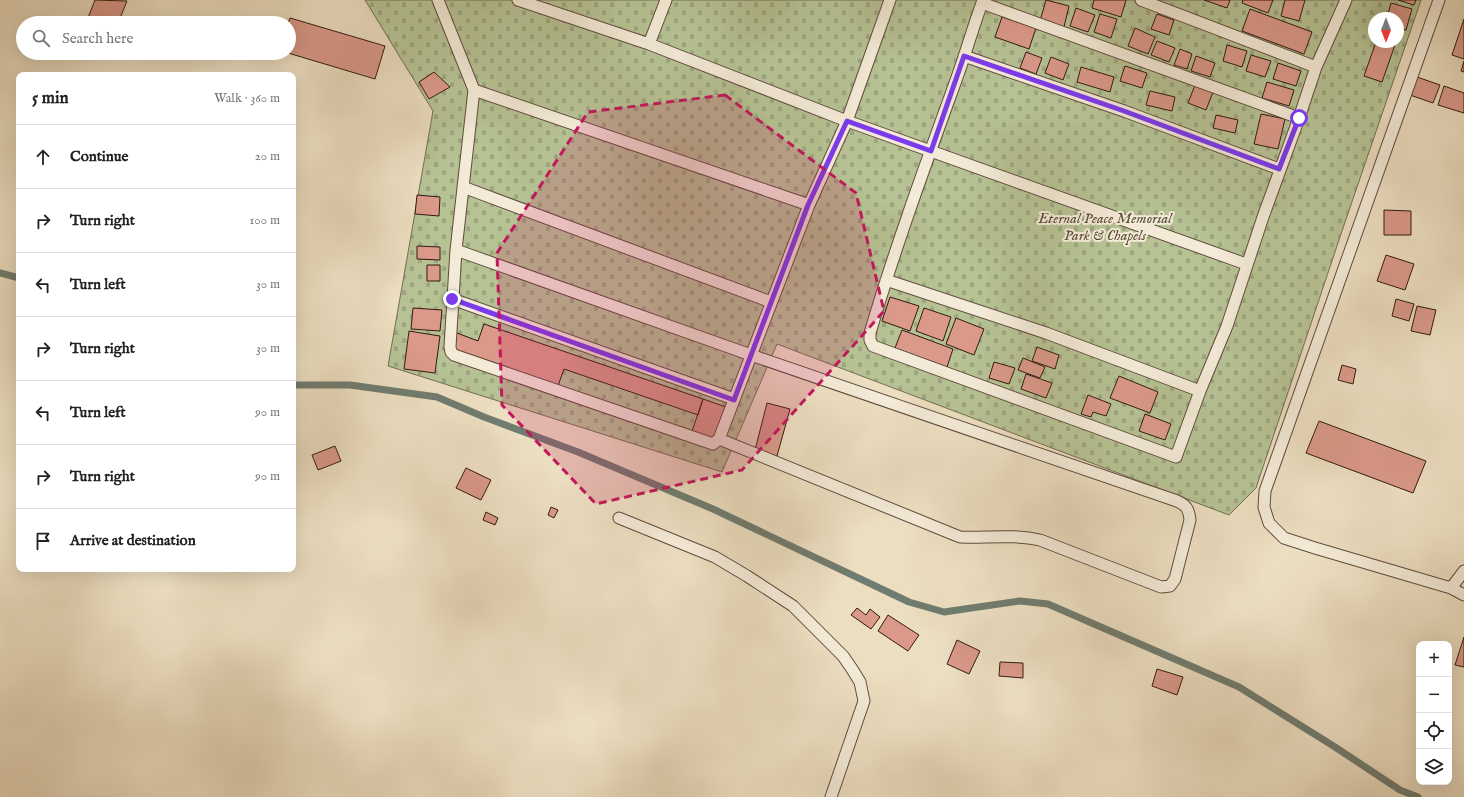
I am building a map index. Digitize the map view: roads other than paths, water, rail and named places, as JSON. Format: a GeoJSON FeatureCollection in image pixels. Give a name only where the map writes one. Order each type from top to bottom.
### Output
{"type":"FeatureCollection","features":[{"type":"Feature","properties":{"kind":"lane"},"geometry":{"type":"LineString","coordinates":[[438,0],[474,90],[456,250],[450,350],[454,354],[703,442],[713,444],[719,440],[808,205],[847,121],[890,0]]}},
{"type":"Feature","properties":{"kind":"lane"},"geometry":{"type":"LineString","coordinates":[[518,0],[649,44],[847,121],[1246,264]]}},
{"type":"Feature","properties":{"kind":"lane"},"geometry":{"type":"LineString","coordinates":[[649,44],[666,0]]}},
{"type":"Feature","properties":{"kind":"lane"},"geometry":{"type":"LineString","coordinates":[[1141,0],[1316,67]]}},
{"type":"Feature","properties":{"kind":"lane"},"geometry":{"type":"LineString","coordinates":[[1299,118],[983,2],[931,151],[906,216],[870,333],[870,340],[873,346],[1176,457],[1200,391],[1227,326],[1246,264],[1279,169],[1299,118],[1316,67],[1346,0]]}},
{"type":"Feature","properties":{"kind":"lane"},"geometry":{"type":"LineString","coordinates":[[1439,0],[1265,491],[1264,508],[1270,523],[1284,538],[1451,588],[1464,595]]}},
{"type":"Feature","properties":{"kind":"lane"},"geometry":{"type":"LineString","coordinates":[[964,56],[1124,111],[1279,169]]}},
{"type":"Feature","properties":{"kind":"lane"},"geometry":{"type":"LineString","coordinates":[[474,90],[808,205]]}},
{"type":"Feature","properties":{"kind":"lane"},"geometry":{"type":"LineString","coordinates":[[463,187],[771,302]]}},
{"type":"Feature","properties":{"kind":"lane"},"geometry":{"type":"LineString","coordinates":[[456,250],[1162,496],[1185,505],[1189,510],[1190,520],[1175,579],[1170,586],[1161,587],[1033,538],[1025,536],[979,538],[960,536],[719,440]]}},
{"type":"Feature","properties":{"kind":"lane"},"geometry":{"type":"LineString","coordinates":[[886,280],[1046,333],[1200,391]]}},
{"type":"Feature","properties":{"kind":"lane"},"geometry":{"type":"LineString","coordinates":[[452,299],[734,400]]}},
{"type":"Feature","properties":{"kind":"lane"},"geometry":{"type":"LineString","coordinates":[[619,518],[715,557],[747,576],[793,606],[843,656],[860,682],[864,701],[831,797]]}},
{"type":"Feature","properties":{"kind":"lane"},"geometry":{"type":"LineString","coordinates":[[1451,588],[1464,571]]}},
{"type":"Feature","properties":{"kind":"waterway"},"geometry":{"type":"LineString","coordinates":[[0,273],[16,277]]}},
{"type":"Feature","properties":{"kind":"waterway"},"geometry":{"type":"LineString","coordinates":[[296,385],[350,385],[437,397],[484,417],[578,452],[713,509],[909,602],[944,612],[1020,601],[1048,604],[1239,687],[1400,790],[1418,797]]}},
{"type":"Feature","properties":{"kind":"park label","name":"Eternal Peace Memorial Park & Chapels"},"geometry":{"type":"Point","coordinates":[1105,226]}}]}
